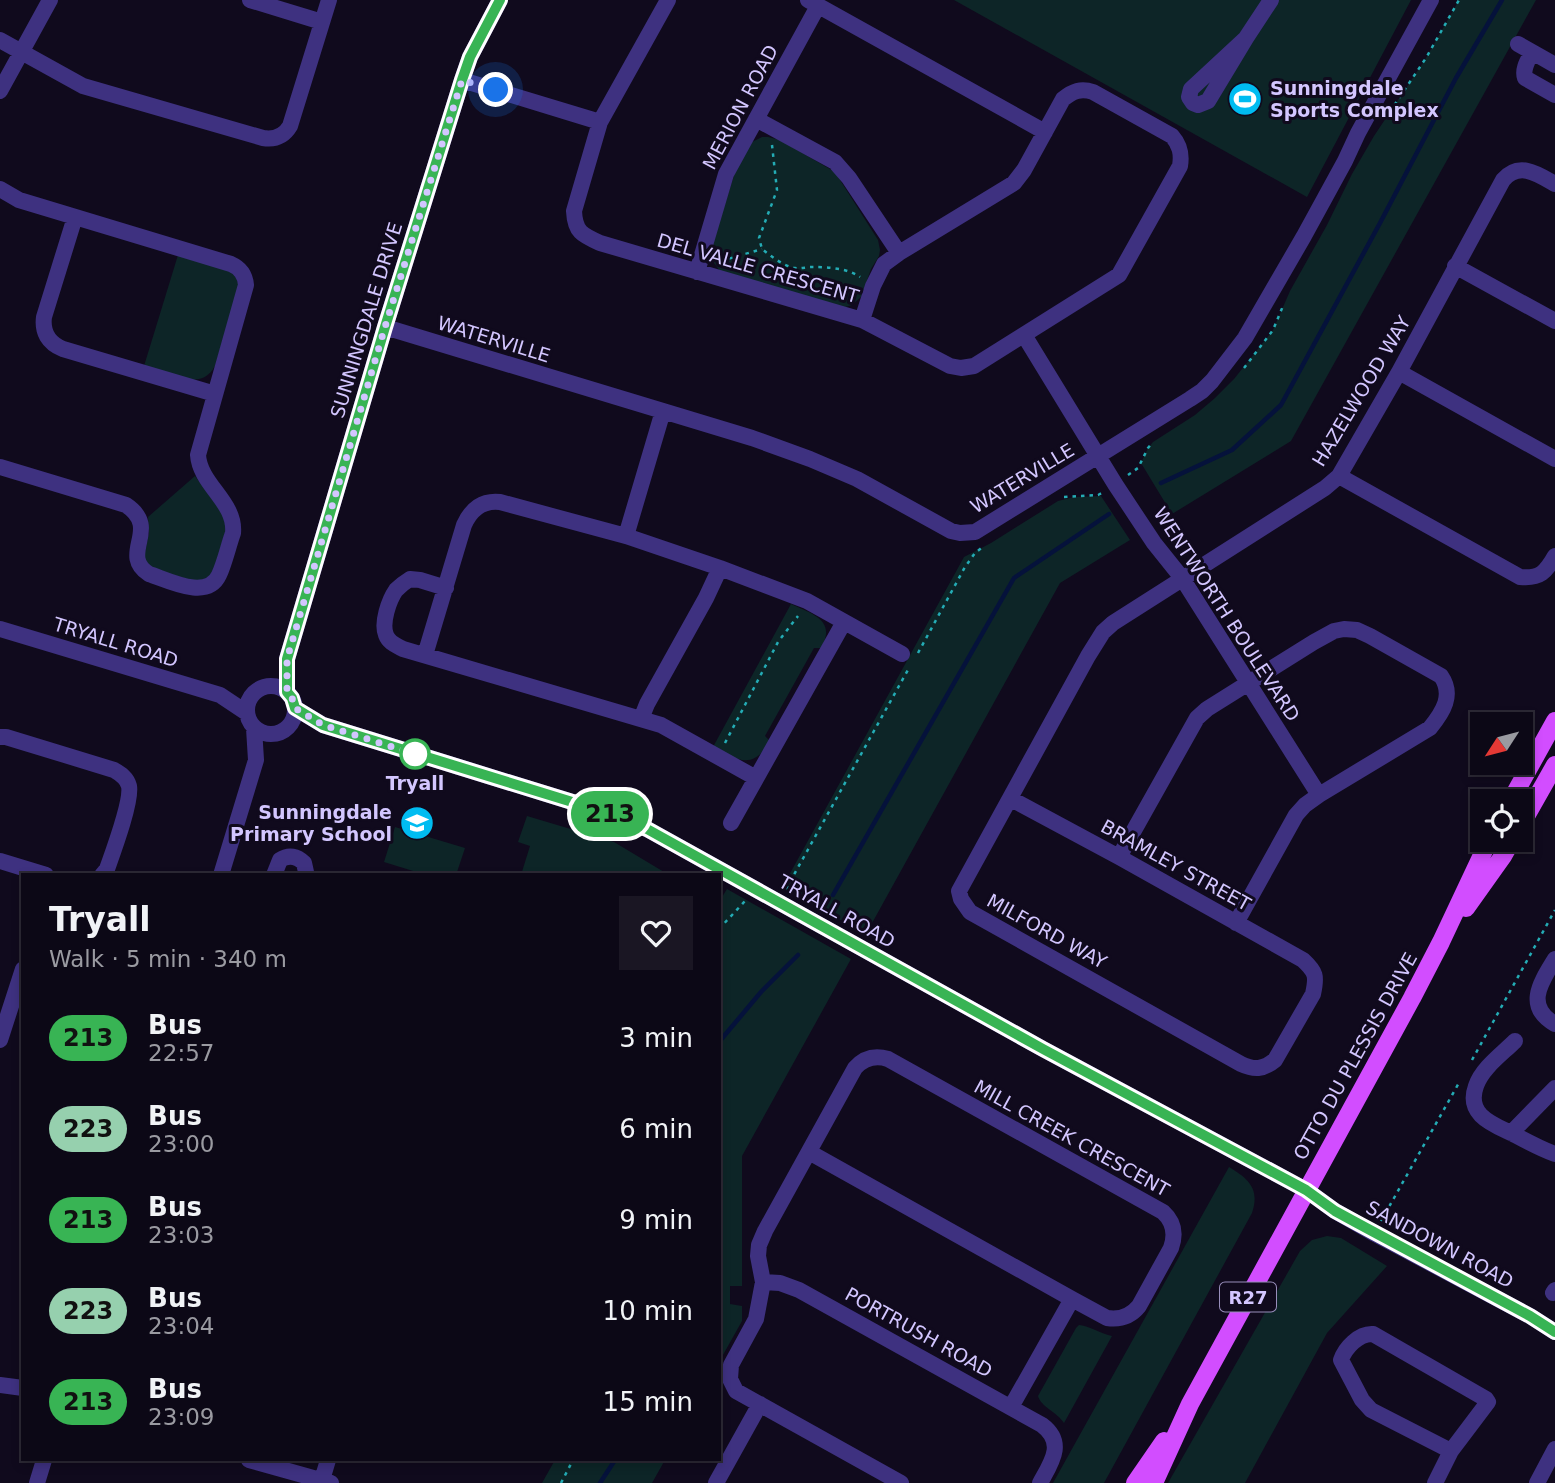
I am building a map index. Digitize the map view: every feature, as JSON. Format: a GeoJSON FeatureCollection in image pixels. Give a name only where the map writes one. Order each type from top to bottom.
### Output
{"type":"FeatureCollection","features":[{"type":"Feature","properties":{"kind":"main road"},"geometry":{"type":"LineString","coordinates":[[1517,789],[1555,721]]}},
{"type":"Feature","properties":{"kind":"main road"},"geometry":{"type":"LineString","coordinates":[[1533,804],[1555,765]]}},
{"type":"Feature","properties":{"kind":"main road","name":"OTTO DU PLESSIS DRIVE"},"geometry":{"type":"LineString","coordinates":[[1306,1190],[1441,942],[1483,852]]}},
{"type":"Feature","properties":{"kind":"main road","name":"OTTO DU PLESSIS DRIVE"},"geometry":{"type":"LineString","coordinates":[[1441,942],[1505,852]]}},
{"type":"Feature","properties":{"kind":"main road","name":"R27"},"geometry":{"type":"LineString","coordinates":[[1154,1483],[1189,1404],[1306,1190]]}},
{"type":"Feature","properties":{"kind":"main road","name":"R27"},"geometry":{"type":"LineString","coordinates":[[1135,1483],[1189,1404]]}},
{"type":"Feature","properties":{"kind":"street"},"geometry":{"type":"LineString","coordinates":[[0,91],[50,0]]}},
{"type":"Feature","properties":{"kind":"street"},"geometry":{"type":"LineString","coordinates":[[250,0],[322,22]]}},
{"type":"Feature","properties":{"kind":"street"},"geometry":{"type":"LineString","coordinates":[[0,40],[83,86],[273,139],[283,134],[290,126],[329,0]]}},
{"type":"Feature","properties":{"kind":"street","name":"SUNNINGDALE DRIVE"},"geometry":{"type":"LineString","coordinates":[[287,692],[287,659],[385,327],[470,57],[500,0]]}},
{"type":"Feature","properties":{"kind":"street","name":"DEL VALLE CRESCENT"},"geometry":{"type":"LineString","coordinates":[[668,0],[600,122],[574,211],[578,230],[600,243],[699,267],[862,320],[955,368],[974,366],[1119,275],[1180,166],[1179,146],[1172,136],[1088,90],[1076,91],[1063,99],[1014,183],[884,264],[873,286],[862,320]]}},
{"type":"Feature","properties":{"kind":"street"},"geometry":{"type":"LineString","coordinates":[[1246,38],[1271,0]]}},
{"type":"Feature","properties":{"kind":"street","name":"WATERVILLE"},"geometry":{"type":"LineString","coordinates":[[385,327],[752,438],[857,479],[951,531],[975,531],[1202,391],[1212,381],[1245,338],[1304,236],[1431,0]]}},
{"type":"Feature","properties":{"kind":"street"},"geometry":{"type":"LineString","coordinates":[[813,3],[1045,132]]}},
{"type":"Feature","properties":{"kind":"street","name":"MERION ROAD"},"geometry":{"type":"LineString","coordinates":[[699,267],[726,174],[813,3]]}},
{"type":"Feature","properties":{"kind":"street"},"geometry":{"type":"LineString","coordinates":[[1555,65],[1525,48],[1525,78],[1555,95]]}},
{"type":"Feature","properties":{"kind":"street"},"geometry":{"type":"LineString","coordinates":[[462,80],[600,122]]}},
{"type":"Feature","properties":{"kind":"street"},"geometry":{"type":"LineString","coordinates":[[755,119],[835,162],[849,178],[899,253]]}},
{"type":"Feature","properties":{"kind":"street","name":"HAZELWOOD WAY"},"geometry":{"type":"LineString","coordinates":[[1182,578],[1325,488],[1339,476],[1503,180],[1517,170],[1532,171],[1555,184]]}},
{"type":"Feature","properties":{"kind":"street"},"geometry":{"type":"LineString","coordinates":[[0,189],[19,200],[231,264],[243,274],[246,291],[198,455],[204,474],[230,513],[233,526],[219,575],[210,586],[196,589],[144,571],[137,555],[142,528],[138,515],[126,505],[0,467]]}},
{"type":"Feature","properties":{"kind":"street"},"geometry":{"type":"LineString","coordinates":[[75,217],[44,317],[47,337],[62,349],[215,394]]}},
{"type":"Feature","properties":{"kind":"street"},"geometry":{"type":"LineString","coordinates":[[1455,266],[1555,321]]}},
{"type":"Feature","properties":{"kind":"street"},"geometry":{"type":"LineString","coordinates":[[1024,335],[1098,456]]}},
{"type":"Feature","properties":{"kind":"street"},"geometry":{"type":"LineString","coordinates":[[1399,372],[1555,459]]}},
{"type":"Feature","properties":{"kind":"street"},"geometry":{"type":"LineString","coordinates":[[626,536],[663,411]]}},
{"type":"Feature","properties":{"kind":"street","name":"WENTWORTH BOULEVARD"},"geometry":{"type":"LineString","coordinates":[[1098,456],[1154,543],[1182,578],[1319,795]]}},
{"type":"Feature","properties":{"kind":"street"},"geometry":{"type":"LineString","coordinates":[[1339,476],[1520,577],[1532,578],[1542,574],[1555,556]]}},
{"type":"Feature","properties":{"kind":"street"},"geometry":{"type":"LineString","coordinates":[[425,655],[468,515],[477,507],[491,501],[626,536],[720,568],[807,601],[902,654]]}},
{"type":"Feature","properties":{"kind":"street"},"geometry":{"type":"LineString","coordinates":[[641,719],[720,568]]}},
{"type":"Feature","properties":{"kind":"street","name":"MILFORD WAY"},"geometry":{"type":"LineString","coordinates":[[1182,578],[1112,623],[1103,632],[959,891],[961,900],[970,912],[1251,1068],[1264,1067],[1275,1060],[1313,994],[1315,975]]}},
{"type":"Feature","properties":{"kind":"street"},"geometry":{"type":"LineString","coordinates":[[446,588],[410,579],[397,589],[384,622],[384,632],[391,642],[404,649],[661,725],[756,779]]}},
{"type":"Feature","properties":{"kind":"street"},"geometry":{"type":"LineString","coordinates":[[731,823],[844,622]]}},
{"type":"Feature","properties":{"kind":"street","name":"TRYALL ROAD"},"geometry":{"type":"LineString","coordinates":[[0,629],[220,695],[247,713]]}},
{"type":"Feature","properties":{"kind":"street"},"geometry":{"type":"LineString","coordinates":[[1119,857],[1197,718],[1207,709],[1314,642],[1334,631],[1357,630],[1437,673],[1448,689],[1447,698],[1430,728],[1305,806],[1296,816],[1236,923]]}},
{"type":"Feature","properties":{"kind":"street","name":"SUNNINGDALE DRIVE"},"geometry":{"type":"LineString","coordinates":[[260,688],[287,659]]}},
{"type":"Feature","properties":{"kind":"street"},"geometry":{"type":"LineString","coordinates":[[256,760],[283,731],[294,718],[295,708],[287,692],[276,686],[260,688],[249,699],[248,719],[254,728],[265,734],[283,731]]}},
{"type":"Feature","properties":{"kind":"street","name":"TRYALL ROAD"},"geometry":{"type":"LineString","coordinates":[[220,695],[260,688]]}},
{"type":"Feature","properties":{"kind":"street","name":"TRYALL ROAD"},"geometry":{"type":"LineString","coordinates":[[295,708],[323,725],[582,805],[647,829],[1032,1043],[1306,1190]]}},
{"type":"Feature","properties":{"kind":"street","name":"TRYALL ROAD"},"geometry":{"type":"LineString","coordinates":[[283,731],[323,725]]}},
{"type":"Feature","properties":{"kind":"street"},"geometry":{"type":"LineString","coordinates":[[222,873],[256,760],[254,728]]}},
{"type":"Feature","properties":{"kind":"street"},"geometry":{"type":"LineString","coordinates":[[0,737],[122,774],[130,793],[104,873]]}},
{"type":"Feature","properties":{"kind":"street","name":"BRAMLEY STREET"},"geometry":{"type":"LineString","coordinates":[[1011,799],[1303,960],[1315,975]]}},
{"type":"Feature","properties":{"kind":"street"},"geometry":{"type":"LineString","coordinates":[[275,873],[280,860],[292,856],[304,863],[306,873]]}},
{"type":"Feature","properties":{"kind":"street"},"geometry":{"type":"LineString","coordinates":[[0,861],[39,873]]}},
{"type":"Feature","properties":{"kind":"street"},"geometry":{"type":"LineString","coordinates":[[1555,959],[1538,992],[1538,1002],[1545,1016],[1555,1024]]}},
{"type":"Feature","properties":{"kind":"street"},"geometry":{"type":"LineString","coordinates":[[1,1031],[21,975]]}},
{"type":"Feature","properties":{"kind":"street"},"geometry":{"type":"LineString","coordinates":[[1515,1041],[1484,1072],[1476,1086],[1475,1107],[1491,1125],[1555,1154]]}},
{"type":"Feature","properties":{"kind":"street","name":"MILL CREEK CRESCENT"},"geometry":{"type":"LineString","coordinates":[[866,1059],[888,1059],[1163,1212],[1174,1228],[1174,1241],[1135,1311],[1125,1317],[1107,1318],[808,1152],[855,1068],[866,1059]]}},
{"type":"Feature","properties":{"kind":"street"},"geometry":{"type":"LineString","coordinates":[[1511,1133],[1555,1088]]}},
{"type":"Feature","properties":{"kind":"street"},"geometry":{"type":"LineString","coordinates":[[808,1152],[759,1245],[758,1256],[763,1282],[755,1319],[731,1365],[730,1379],[736,1391],[901,1483]]}},
{"type":"Feature","properties":{"kind":"street","name":"SANDOWN ROAD"},"geometry":{"type":"LineString","coordinates":[[1306,1190],[1335,1211],[1555,1332]]}},
{"type":"Feature","properties":{"kind":"street","name":"PORTRUSH ROAD"},"geometry":{"type":"LineString","coordinates":[[763,1282],[780,1283],[799,1290],[1042,1424],[1054,1441],[1055,1455],[1040,1483]]}},
{"type":"Feature","properties":{"kind":"street"},"geometry":{"type":"LineString","coordinates":[[1011,1407],[1072,1299]]}},
{"type":"Feature","properties":{"kind":"street"},"geometry":{"type":"LineString","coordinates":[[1435,1483],[1451,1451],[1488,1404],[1487,1400],[1373,1334],[1360,1337],[1341,1360],[1362,1400],[1379,1414],[1451,1451]]}},
{"type":"Feature","properties":{"kind":"street"},"geometry":{"type":"LineString","coordinates":[[716,1483],[760,1404]]}},
{"type":"Feature","properties":{"kind":"street"},"geometry":{"type":"LineString","coordinates":[[1537,1483],[1555,1450]]}},
{"type":"Feature","properties":{"kind":"street"},"geometry":{"type":"LineString","coordinates":[[37,1483],[44,1461]]}},
{"type":"Feature","properties":{"kind":"street"},"geometry":{"type":"LineString","coordinates":[[251,1461],[277,1476],[326,1482],[328,1461]]}},
{"type":"Feature","properties":{"kind":"path"},"geometry":{"type":"LineString","coordinates":[[773,127],[771,151],[777,190],[759,238],[761,249],[796,269],[811,267],[855,273],[873,286]]}},
{"type":"Feature","properties":{"kind":"path"},"geometry":{"type":"LineString","coordinates":[[699,267],[761,249]]}},
{"type":"Feature","properties":{"kind":"path"},"geometry":{"type":"LineString","coordinates":[[718,757],[778,642],[807,601]]}},
{"type":"Feature","properties":{"kind":"path"},"geometry":{"type":"LineString","coordinates":[[721,927],[747,899]]}},
{"type":"Feature","properties":{"kind":"path"},"geometry":{"type":"LineString","coordinates":[[561,1483],[572,1461]]}},
{"type":"Feature","properties":{"kind":"green space","name":"Sunningdale Sports Complex"},"geometry":{"type":"Polygon","coordinates":[[[954,0],[1411,0],[1307,197],[954,0]]]}},
{"type":"Feature","properties":{"kind":"green space"},"geometry":{"type":"Polygon","coordinates":[[[1459,0],[1536,0],[1291,441],[1172,514],[1141,463],[1148,448],[1215,398],[1234,379],[1273,330],[1290,291],[1352,174],[1426,58],[1459,0]]]}},
{"type":"Feature","properties":{"kind":"green space"},"geometry":{"type":"Polygon","coordinates":[[[762,137],[780,140],[835,172],[878,240],[879,256],[861,297],[852,305],[842,308],[720,271],[714,263],[711,248],[736,169],[752,142],[762,137]]]}},
{"type":"Feature","properties":{"kind":"green space"},"geometry":{"type":"Polygon","coordinates":[[[178,255],[230,271],[235,275],[239,286],[213,370],[204,377],[189,380],[144,366],[178,255]]]}},
{"type":"Feature","properties":{"kind":"green space"},"geometry":{"type":"Polygon","coordinates":[[[195,476],[223,514],[226,529],[214,571],[197,582],[154,569],[144,557],[149,533],[148,517],[195,476]]]}},
{"type":"Feature","properties":{"kind":"green space"},"geometry":{"type":"Polygon","coordinates":[[[1101,496],[1130,540],[1060,583],[866,934],[782,888],[964,557],[1058,501],[1074,497],[1101,496]]]}},
{"type":"Feature","properties":{"kind":"green space"},"geometry":{"type":"Polygon","coordinates":[[[791,604],[820,619],[826,631],[825,638],[821,648],[814,648],[765,736],[770,741],[764,750],[751,760],[737,759],[713,747],[791,604]]]}},
{"type":"Feature","properties":{"kind":"green space"},"geometry":{"type":"Polygon","coordinates":[[[527,816],[614,842],[666,873],[522,873],[530,846],[518,842],[527,816]]]}},
{"type":"Feature","properties":{"kind":"green space"},"geometry":{"type":"Polygon","coordinates":[[[395,827],[465,848],[457,873],[420,873],[384,862],[395,827]]]}},
{"type":"Feature","properties":{"kind":"green space"},"geometry":{"type":"Polygon","coordinates":[[[727,889],[851,959],[742,1156],[742,1286],[730,1286],[730,1304],[742,1306],[742,1321],[721,1358],[721,899],[727,889]]]}},
{"type":"Feature","properties":{"kind":"green space"},"geometry":{"type":"Polygon","coordinates":[[[1229,1167],[1247,1180],[1254,1191],[1252,1213],[1104,1483],[1053,1483],[1229,1167]]]}},
{"type":"Feature","properties":{"kind":"green space"},"geometry":{"type":"Polygon","coordinates":[[[1327,1236],[1341,1238],[1387,1266],[1327,1333],[1245,1483],[1168,1483],[1300,1251],[1312,1240],[1327,1236]]]}},
{"type":"Feature","properties":{"kind":"green space"},"geometry":{"type":"Polygon","coordinates":[[[1079,1325],[1112,1336],[1064,1423],[1038,1396],[1079,1325]]]}},
{"type":"Feature","properties":{"kind":"green space"},"geometry":{"type":"Polygon","coordinates":[[[554,1461],[664,1461],[652,1483],[542,1483],[554,1461]]]}},
{"type":"Feature","properties":{"kind":"waterway"},"geometry":{"type":"LineString","coordinates":[[1161,483],[1232,450],[1281,405],[1456,78],[1502,0]]}},
{"type":"Feature","properties":{"kind":"waterway"},"geometry":{"type":"LineString","coordinates":[[833,895],[1014,578],[1109,514]]}},
{"type":"Feature","properties":{"kind":"waterway"},"geometry":{"type":"LineString","coordinates":[[721,1040],[761,992],[798,955]]}},
{"type":"Feature","properties":{"kind":"waterway"},"geometry":{"type":"LineString","coordinates":[[600,1483],[614,1461]]}},
{"type":"Feature","properties":{"kind":"bus line","name":"213"},"geometry":{"type":"LineString","coordinates":[[500,0],[470,57],[462,80],[385,327],[287,659],[287,692],[295,703],[295,708],[323,725],[582,805],[647,829],[1043,1049],[1306,1190],[1335,1211],[1555,1332]]}},
{"type":"Feature","properties":{"kind":"place","name":"Sunningdale Sports Complex"},"geometry":{"type":"Point","coordinates":[1245,99]}},
{"type":"Feature","properties":{"kind":"place","name":"Tryall"},"geometry":{"type":"Point","coordinates":[415,754]}},
{"type":"Feature","properties":{"kind":"place","name":"Sunningdale Primary School"},"geometry":{"type":"Point","coordinates":[417,823]}},
{"type":"Feature","properties":{"kind":"route"},"geometry":{"type":"LineString","coordinates":[[415,754],[323,725],[295,708],[295,703],[287,692],[287,659],[385,327],[462,80],[496,90]]}}]}
